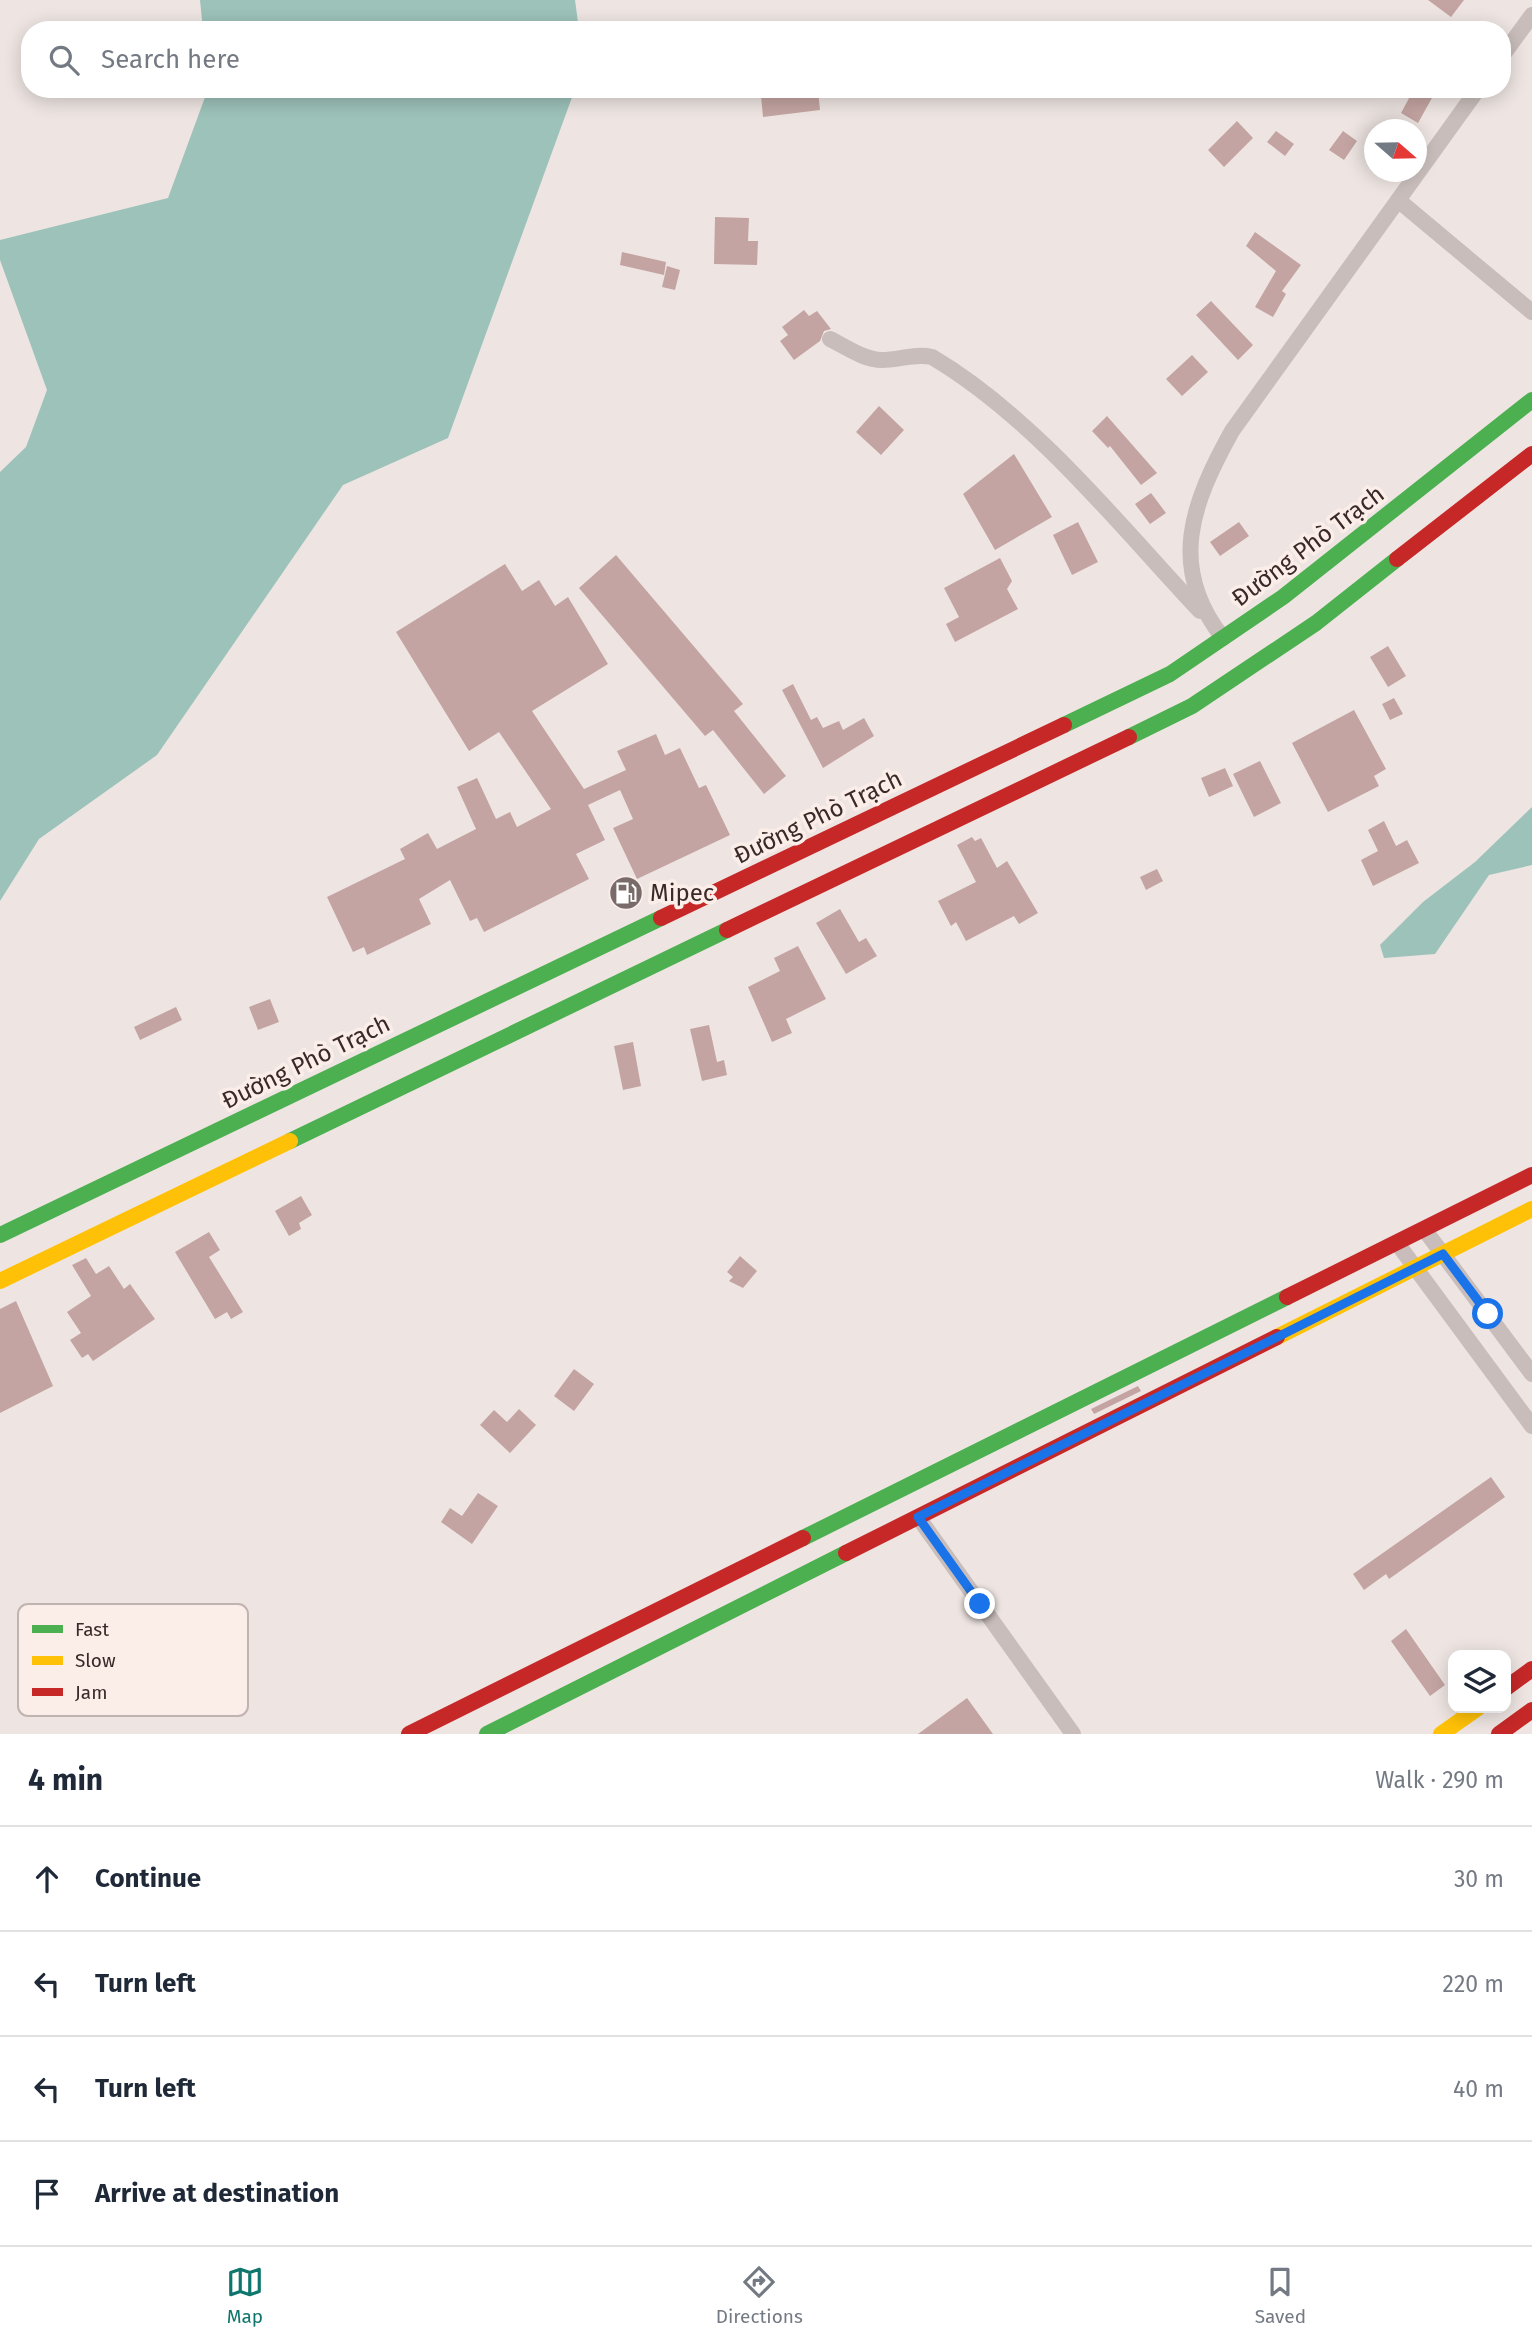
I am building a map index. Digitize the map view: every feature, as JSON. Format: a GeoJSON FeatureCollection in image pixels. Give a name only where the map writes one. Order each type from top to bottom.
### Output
{"type":"FeatureCollection","features":[{"type":"Feature","properties":{"kind":"main road","name":"Đường Phò Trạch"},"geometry":{"type":"LineString","coordinates":[[0,1235],[1170,674],[1283,597],[1532,400]]}},
{"type":"Feature","properties":{"kind":"main road"},"geometry":{"type":"LineString","coordinates":[[0,1281],[1192,706],[1316,623],[1532,454]]}},
{"type":"Feature","properties":{"kind":"main road"},"geometry":{"type":"LineString","coordinates":[[409,1734],[1532,1175]]}},
{"type":"Feature","properties":{"kind":"main road"},"geometry":{"type":"LineString","coordinates":[[487,1734],[1532,1209]]}},
{"type":"Feature","properties":{"kind":"main road"},"geometry":{"type":"LineString","coordinates":[[1511,1684],[1532,1669]]}},
{"type":"Feature","properties":{"kind":"main road"},"geometry":{"type":"LineString","coordinates":[[1499,1734],[1532,1710]]}},
{"type":"Feature","properties":{"kind":"main road"},"geometry":{"type":"LineString","coordinates":[[1441,1734],[1471,1713]]}},
{"type":"Feature","properties":{"kind":"street"},"geometry":{"type":"LineString","coordinates":[[1511,44],[1532,15]]}},
{"type":"Feature","properties":{"kind":"street"},"geometry":{"type":"LineString","coordinates":[[1204,614],[1191,576],[1189,544],[1192,524],[1218,456],[1232,431],[1472,98]]}},
{"type":"Feature","properties":{"kind":"street"},"geometry":{"type":"LineString","coordinates":[[1398,201],[1532,312]]}},
{"type":"Feature","properties":{"kind":"street"},"geometry":{"type":"LineString","coordinates":[[830,339],[870,358],[881,360],[923,355],[932,358],[995,401],[1036,438],[1204,614],[1223,638]]}},
{"type":"Feature","properties":{"kind":"street"},"geometry":{"type":"LineString","coordinates":[[1424,1229],[1532,1374]]}},
{"type":"Feature","properties":{"kind":"street"},"geometry":{"type":"LineString","coordinates":[[1396,1243],[1532,1426]]}},
{"type":"Feature","properties":{"kind":"street"},"geometry":{"type":"LineString","coordinates":[[918,1517],[1073,1734]]}},
{"type":"Feature","properties":{"kind":"water"},"geometry":{"type":"Polygon","coordinates":[[[200,0],[575,0],[578,21],[202,21],[200,0]]]}},
{"type":"Feature","properties":{"kind":"water"},"geometry":{"type":"Polygon","coordinates":[[[205,98],[572,98],[448,438],[343,485],[157,755],[39,839],[0,901],[0,472],[26,447],[47,390],[0,260],[0,240],[168,198],[205,98]]]}},
{"type":"Feature","properties":{"kind":"water"},"geometry":{"type":"Polygon","coordinates":[[[1532,807],[1532,865],[1489,875],[1435,954],[1384,958],[1380,945],[1423,902],[1475,862],[1532,807]]]}},
{"type":"Feature","properties":{"kind":"building"},"geometry":{"type":"Polygon","coordinates":[[[1428,0],[1464,0],[1451,17],[1428,0]]]}},
{"type":"Feature","properties":{"kind":"building"},"geometry":{"type":"Polygon","coordinates":[[[761,98],[819,98],[820,110],[763,117],[761,98]]]}},
{"type":"Feature","properties":{"kind":"building"},"geometry":{"type":"Polygon","coordinates":[[[1409,98],[1432,98],[1420,119],[1411,119],[1401,113],[1409,98]]]}},
{"type":"Feature","properties":{"kind":"building"},"geometry":{"type":"Polygon","coordinates":[[[1237,121],[1253,138],[1224,167],[1208,150],[1237,121]]]}},
{"type":"Feature","properties":{"kind":"building"},"geometry":{"type":"Polygon","coordinates":[[[1276,131],[1294,144],[1285,156],[1267,142],[1276,131]]]}},
{"type":"Feature","properties":{"kind":"building"},"geometry":{"type":"Polygon","coordinates":[[[1343,131],[1357,141],[1344,160],[1329,150],[1343,131]]]}},
{"type":"Feature","properties":{"kind":"building"},"geometry":{"type":"Polygon","coordinates":[[[715,217],[749,218],[748,241],[758,241],[757,265],[714,264],[715,217]]]}},
{"type":"Feature","properties":{"kind":"building"},"geometry":{"type":"Polygon","coordinates":[[[1255,232],[1301,265],[1282,291],[1286,294],[1273,317],[1255,307],[1276,271],[1246,246],[1255,232]]]}},
{"type":"Feature","properties":{"kind":"building"},"geometry":{"type":"Polygon","coordinates":[[[622,252],[666,262],[664,275],[620,265],[622,252]]]}},
{"type":"Feature","properties":{"kind":"building"},"geometry":{"type":"Polygon","coordinates":[[[667,266],[680,270],[675,290],[662,287],[667,266]]]}},
{"type":"Feature","properties":{"kind":"building"},"geometry":{"type":"Polygon","coordinates":[[[1211,301],[1253,345],[1238,360],[1196,315],[1211,301]]]}},
{"type":"Feature","properties":{"kind":"building"},"geometry":{"type":"Polygon","coordinates":[[[804,310],[809,316],[817,311],[831,329],[824,331],[820,341],[794,360],[780,341],[788,335],[782,327],[804,310]]]}},
{"type":"Feature","properties":{"kind":"building"},"geometry":{"type":"Polygon","coordinates":[[[1192,355],[1208,372],[1182,396],[1166,379],[1192,355]]]}},
{"type":"Feature","properties":{"kind":"building"},"geometry":{"type":"Polygon","coordinates":[[[879,406],[904,430],[881,455],[856,432],[879,406]]]}},
{"type":"Feature","properties":{"kind":"building"},"geometry":{"type":"Polygon","coordinates":[[[1107,416],[1157,473],[1141,485],[1110,446],[1108,448],[1092,431],[1107,416]]]}},
{"type":"Feature","properties":{"kind":"building"},"geometry":{"type":"Polygon","coordinates":[[[1014,454],[1052,517],[995,550],[963,494],[1014,454]]]}},
{"type":"Feature","properties":{"kind":"building"},"geometry":{"type":"Polygon","coordinates":[[[1151,493],[1166,513],[1150,524],[1135,504],[1151,493]]]}},
{"type":"Feature","properties":{"kind":"building"},"geometry":{"type":"Polygon","coordinates":[[[1078,522],[1098,562],[1072,575],[1053,535],[1078,522]]]}},
{"type":"Feature","properties":{"kind":"building"},"geometry":{"type":"Polygon","coordinates":[[[1239,522],[1249,536],[1220,556],[1210,542],[1239,522]]]}},
{"type":"Feature","properties":{"kind":"building"},"geometry":{"type":"Polygon","coordinates":[[[616,555],[743,704],[734,711],[786,776],[764,794],[713,730],[705,736],[579,588],[616,555]]]}},
{"type":"Feature","properties":{"kind":"building"},"geometry":{"type":"Polygon","coordinates":[[[1000,558],[1012,581],[1007,589],[1018,609],[955,642],[946,624],[959,617],[944,588],[1000,558]]]}},
{"type":"Feature","properties":{"kind":"building"},"geometry":{"type":"Polygon","coordinates":[[[505,564],[522,591],[539,580],[555,606],[568,597],[608,664],[532,711],[584,789],[626,770],[617,751],[656,734],[665,755],[680,748],[699,788],[706,785],[730,835],[637,879],[613,828],[633,819],[620,790],[588,805],[605,840],[576,854],[589,879],[484,932],[477,918],[470,921],[450,880],[419,899],[431,924],[367,955],[364,947],[353,952],[327,897],[405,859],[400,849],[428,833],[437,849],[476,829],[457,787],[477,778],[496,819],[510,812],[517,827],[551,809],[499,732],[469,751],[396,632],[505,564]]]}},
{"type":"Feature","properties":{"kind":"building"},"geometry":{"type":"Polygon","coordinates":[[[1388,646],[1406,676],[1388,687],[1370,657],[1388,646]]]}},
{"type":"Feature","properties":{"kind":"building"},"geometry":{"type":"Polygon","coordinates":[[[793,684],[811,720],[817,717],[823,728],[839,721],[843,730],[864,718],[874,736],[823,768],[782,690],[793,684]]]}},
{"type":"Feature","properties":{"kind":"building"},"geometry":{"type":"Polygon","coordinates":[[[1394,698],[1403,714],[1390,720],[1382,704],[1394,698]]]}},
{"type":"Feature","properties":{"kind":"building"},"geometry":{"type":"Polygon","coordinates":[[[1354,710],[1386,769],[1374,776],[1379,786],[1328,812],[1292,743],[1354,710]]]}},
{"type":"Feature","properties":{"kind":"building"},"geometry":{"type":"Polygon","coordinates":[[[1260,761],[1281,803],[1254,817],[1233,774],[1260,761]]]}},
{"type":"Feature","properties":{"kind":"building"},"geometry":{"type":"Polygon","coordinates":[[[1225,768],[1233,786],[1209,797],[1201,778],[1225,768]]]}},
{"type":"Feature","properties":{"kind":"building"},"geometry":{"type":"Polygon","coordinates":[[[1384,821],[1396,846],[1407,840],[1419,863],[1373,886],[1361,860],[1378,851],[1368,830],[1384,821]]]}},
{"type":"Feature","properties":{"kind":"building"},"geometry":{"type":"Polygon","coordinates":[[[972,837],[975,841],[981,838],[997,868],[1007,861],[1038,913],[1019,924],[1014,916],[966,941],[956,922],[951,926],[938,901],[976,882],[957,845],[972,837]]]}},
{"type":"Feature","properties":{"kind":"building"},"geometry":{"type":"Polygon","coordinates":[[[1157,869],[1163,881],[1146,890],[1140,877],[1157,869]]]}},
{"type":"Feature","properties":{"kind":"building"},"geometry":{"type":"Polygon","coordinates":[[[840,909],[859,942],[866,938],[877,956],[846,974],[816,923],[840,909]]]}},
{"type":"Feature","properties":{"kind":"building"},"geometry":{"type":"Polygon","coordinates":[[[798,946],[826,999],[786,1019],[792,1033],[772,1042],[748,987],[780,971],[774,958],[798,946]]]}},
{"type":"Feature","properties":{"kind":"building"},"geometry":{"type":"Polygon","coordinates":[[[270,999],[279,1022],[258,1030],[249,1007],[270,999]]]}},
{"type":"Feature","properties":{"kind":"building"},"geometry":{"type":"Polygon","coordinates":[[[176,1007],[182,1020],[140,1040],[134,1027],[176,1007]]]}},
{"type":"Feature","properties":{"kind":"building"},"geometry":{"type":"Polygon","coordinates":[[[709,1025],[717,1062],[724,1060],[727,1075],[702,1081],[690,1029],[709,1025]]]}},
{"type":"Feature","properties":{"kind":"building"},"geometry":{"type":"Polygon","coordinates":[[[633,1042],[641,1086],[623,1090],[614,1046],[633,1042]]]}},
{"type":"Feature","properties":{"kind":"building"},"geometry":{"type":"Polygon","coordinates":[[[301,1196],[312,1215],[299,1223],[301,1229],[289,1236],[275,1211],[301,1196]]]}},
{"type":"Feature","properties":{"kind":"building"},"geometry":{"type":"Polygon","coordinates":[[[209,1232],[220,1250],[209,1257],[243,1312],[231,1319],[227,1312],[215,1319],[175,1252],[209,1232]]]}},
{"type":"Feature","properties":{"kind":"building"},"geometry":{"type":"Polygon","coordinates":[[[740,1256],[757,1271],[743,1288],[729,1281],[733,1277],[727,1272],[740,1256]]]}},
{"type":"Feature","properties":{"kind":"building"},"geometry":{"type":"Polygon","coordinates":[[[86,1258],[96,1274],[109,1266],[124,1289],[130,1284],[155,1319],[93,1361],[88,1354],[82,1358],[70,1340],[81,1333],[67,1312],[91,1296],[72,1265],[86,1258]]]}},
{"type":"Feature","properties":{"kind":"building"},"geometry":{"type":"Polygon","coordinates":[[[16,1301],[53,1386],[0,1413],[0,1309],[16,1301]]]}},
{"type":"Feature","properties":{"kind":"building"},"geometry":{"type":"Polygon","coordinates":[[[574,1369],[594,1384],[574,1411],[554,1396],[574,1369]]]}},
{"type":"Feature","properties":{"kind":"building"},"geometry":{"type":"Polygon","coordinates":[[[1138,1386],[1141,1391],[1094,1414],[1091,1409],[1138,1386]]]}},
{"type":"Feature","properties":{"kind":"building"},"geometry":{"type":"Polygon","coordinates":[[[519,1409],[536,1425],[510,1453],[480,1425],[494,1410],[507,1422],[519,1409]]]}},
{"type":"Feature","properties":{"kind":"building"},"geometry":{"type":"Polygon","coordinates":[[[1491,1477],[1505,1497],[1389,1579],[1386,1574],[1364,1590],[1353,1574],[1491,1477]]]}},
{"type":"Feature","properties":{"kind":"building"},"geometry":{"type":"Polygon","coordinates":[[[478,1493],[498,1506],[472,1544],[441,1522],[450,1508],[462,1516],[478,1493]]]}},
{"type":"Feature","properties":{"kind":"building"},"geometry":{"type":"Polygon","coordinates":[[[1406,1629],[1445,1685],[1430,1696],[1391,1641],[1406,1629]]]}},
{"type":"Feature","properties":{"kind":"building"},"geometry":{"type":"Polygon","coordinates":[[[967,1698],[993,1734],[918,1734],[967,1698]]]}},
{"type":"Feature","properties":{"kind":"traffic: fast"},"geometry":{"type":"LineString","coordinates":[[1064,725],[1170,674],[1283,597],[1532,400]]}},
{"type":"Feature","properties":{"kind":"traffic: fast"},"geometry":{"type":"LineString","coordinates":[[1129,737],[1192,706],[1316,623],[1397,559]]}},
{"type":"Feature","properties":{"kind":"traffic: fast"},"geometry":{"type":"LineString","coordinates":[[0,1235],[661,918]]}},
{"type":"Feature","properties":{"kind":"traffic: fast"},"geometry":{"type":"LineString","coordinates":[[290,1141],[727,930]]}},
{"type":"Feature","properties":{"kind":"traffic: fast"},"geometry":{"type":"LineString","coordinates":[[803,1538],[1287,1297]]}},
{"type":"Feature","properties":{"kind":"traffic: fast"},"geometry":{"type":"LineString","coordinates":[[487,1734],[846,1553]]}},
{"type":"Feature","properties":{"kind":"traffic: slow"},"geometry":{"type":"LineString","coordinates":[[0,1281],[290,1141]]}},
{"type":"Feature","properties":{"kind":"traffic: slow"},"geometry":{"type":"LineString","coordinates":[[1277,1337],[1532,1209]]}},
{"type":"Feature","properties":{"kind":"traffic: slow"},"geometry":{"type":"LineString","coordinates":[[1441,1734],[1471,1713]]}},
{"type":"Feature","properties":{"kind":"traffic: jam"},"geometry":{"type":"LineString","coordinates":[[1397,559],[1532,454]]}},
{"type":"Feature","properties":{"kind":"traffic: jam"},"geometry":{"type":"LineString","coordinates":[[661,918],[1064,725]]}},
{"type":"Feature","properties":{"kind":"traffic: jam"},"geometry":{"type":"LineString","coordinates":[[727,930],[1129,737]]}},
{"type":"Feature","properties":{"kind":"traffic: jam"},"geometry":{"type":"LineString","coordinates":[[1287,1297],[1532,1175]]}},
{"type":"Feature","properties":{"kind":"traffic: jam"},"geometry":{"type":"LineString","coordinates":[[846,1553],[1277,1337]]}},
{"type":"Feature","properties":{"kind":"traffic: jam"},"geometry":{"type":"LineString","coordinates":[[409,1734],[803,1538]]}},
{"type":"Feature","properties":{"kind":"traffic: jam"},"geometry":{"type":"LineString","coordinates":[[1511,1684],[1532,1669]]}},
{"type":"Feature","properties":{"kind":"traffic: jam"},"geometry":{"type":"LineString","coordinates":[[1499,1734],[1532,1710]]}},
{"type":"Feature","properties":{"kind":"place","name":"Mipec"},"geometry":{"type":"Point","coordinates":[626,893]}},
{"type":"Feature","properties":{"kind":"route"},"geometry":{"type":"LineString","coordinates":[[980,1604],[918,1517],[1443,1254],[1488,1314]]}}]}
